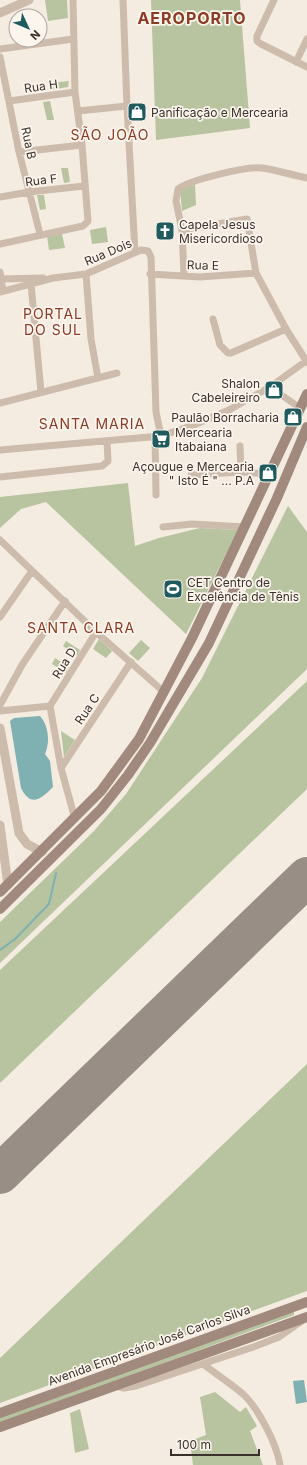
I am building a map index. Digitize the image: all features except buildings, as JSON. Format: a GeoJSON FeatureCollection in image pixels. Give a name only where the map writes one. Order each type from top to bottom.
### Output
{"type":"FeatureCollection","features":[{"type":"Feature","properties":{"kind":"main road"},"geometry":{"type":"LineString","coordinates":[[0,892],[75,819],[120,767],[138,739],[164,692],[221,579],[307,394]]}},
{"type":"Feature","properties":{"kind":"main road"},"geometry":{"type":"LineString","coordinates":[[0,909],[101,809],[128,775],[150,743],[209,643],[235,590],[307,427]]}},
{"type":"Feature","properties":{"kind":"main road"},"geometry":{"type":"LineString","coordinates":[[229,560],[235,569],[244,570]]}},
{"type":"Feature","properties":{"kind":"main road"},"geometry":{"type":"LineString","coordinates":[[221,579],[229,581],[235,590]]}},
{"type":"Feature","properties":{"kind":"main road"},"geometry":{"type":"LineString","coordinates":[[0,1427],[115,1386],[236,1348],[304,1318],[300,1310],[302,1304]]}},
{"type":"Feature","properties":{"kind":"main road","name":"Avenida Empresário José Carlos Silva"},"geometry":{"type":"LineString","coordinates":[[0,1413],[302,1304]]}},
{"type":"Feature","properties":{"kind":"street"},"geometry":{"type":"LineString","coordinates":[[0,13],[29,0]]}},
{"type":"Feature","properties":{"kind":"street"},"geometry":{"type":"LineString","coordinates":[[0,244],[86,224],[88,219],[84,186],[82,145],[75,92],[73,0]]}},
{"type":"Feature","properties":{"kind":"street"},"geometry":{"type":"LineString","coordinates":[[123,0],[135,252]]}},
{"type":"Feature","properties":{"kind":"street"},"geometry":{"type":"LineString","coordinates":[[274,0],[257,36],[257,41],[307,67]]}},
{"type":"Feature","properties":{"kind":"street"},"geometry":{"type":"LineString","coordinates":[[0,49],[73,39]]}},
{"type":"Feature","properties":{"kind":"street"},"geometry":{"type":"LineString","coordinates":[[296,62],[307,39]]}},
{"type":"Feature","properties":{"kind":"street","name":"Rua B"},"geometry":{"type":"LineString","coordinates":[[0,57],[29,192],[40,234]]}},
{"type":"Feature","properties":{"kind":"street","name":"Rua H"},"geometry":{"type":"LineString","coordinates":[[9,101],[75,92]]}},
{"type":"Feature","properties":{"kind":"street"},"geometry":{"type":"LineString","coordinates":[[78,111],[127,106]]}},
{"type":"Feature","properties":{"kind":"street"},"geometry":{"type":"LineString","coordinates":[[20,152],[82,145]]}},
{"type":"Feature","properties":{"kind":"street"},"geometry":{"type":"LineString","coordinates":[[184,275],[182,230],[176,201],[178,189],[183,185],[215,172],[260,167],[307,178]]}},
{"type":"Feature","properties":{"kind":"street","name":"Rua F"},"geometry":{"type":"LineString","coordinates":[[0,197],[84,186]]}},
{"type":"Feature","properties":{"kind":"street"},"geometry":{"type":"LineString","coordinates":[[0,450],[158,436],[194,425],[229,410],[270,387],[307,362],[286,329],[256,273],[247,218],[182,230]]}},
{"type":"Feature","properties":{"kind":"street","name":"Rua Dois"},"geometry":{"type":"LineString","coordinates":[[2,291],[53,278],[86,274],[117,262],[141,250],[148,251],[151,257],[150,274]]}},
{"type":"Feature","properties":{"kind":"street","name":"Rua E"},"geometry":{"type":"LineString","coordinates":[[150,274],[223,276],[256,273]]}},
{"type":"Feature","properties":{"kind":"street"},"geometry":{"type":"LineString","coordinates":[[86,274],[90,339],[98,378]]}},
{"type":"Feature","properties":{"kind":"street"},"geometry":{"type":"LineString","coordinates":[[150,274],[158,436],[156,495]]}},
{"type":"Feature","properties":{"kind":"street"},"geometry":{"type":"LineString","coordinates":[[1,276],[2,291]]}},
{"type":"Feature","properties":{"kind":"street","name":"Rua Dois"},"geometry":{"type":"LineString","coordinates":[[1,276],[53,278]]}},
{"type":"Feature","properties":{"kind":"street"},"geometry":{"type":"LineString","coordinates":[[31,284],[41,392]]}},
{"type":"Feature","properties":{"kind":"street"},"geometry":{"type":"LineString","coordinates":[[213,319],[220,345],[228,353],[286,329]]}},
{"type":"Feature","properties":{"kind":"street"},"geometry":{"type":"LineString","coordinates":[[0,403],[117,373]]}},
{"type":"Feature","properties":{"kind":"street"},"geometry":{"type":"LineString","coordinates":[[270,387],[300,408]]}},
{"type":"Feature","properties":{"kind":"street"},"geometry":{"type":"LineString","coordinates":[[0,477],[102,466],[108,461],[107,441]]}},
{"type":"Feature","properties":{"kind":"street"},"geometry":{"type":"LineString","coordinates":[[240,446],[241,472]]}},
{"type":"Feature","properties":{"kind":"street"},"geometry":{"type":"LineString","coordinates":[[191,475],[241,472],[270,474]]}},
{"type":"Feature","properties":{"kind":"street"},"geometry":{"type":"LineString","coordinates":[[163,527],[192,524],[245,527]]}},
{"type":"Feature","properties":{"kind":"street"},"geometry":{"type":"LineString","coordinates":[[0,540],[96,632],[164,692]]}},
{"type":"Feature","properties":{"kind":"street"},"geometry":{"type":"LineString","coordinates":[[0,617],[32,571]]}},
{"type":"Feature","properties":{"kind":"street"},"geometry":{"type":"LineString","coordinates":[[0,705],[22,665],[65,601]]}},
{"type":"Feature","properties":{"kind":"street","name":"Rua D"},"geometry":{"type":"LineString","coordinates":[[50,706],[96,632]]}},
{"type":"Feature","properties":{"kind":"street","name":"Rua C"},"geometry":{"type":"LineString","coordinates":[[60,768],[131,662]]}},
{"type":"Feature","properties":{"kind":"street"},"geometry":{"type":"LineString","coordinates":[[0,711],[50,706],[60,768],[75,819]]}},
{"type":"Feature","properties":{"kind":"street"},"geometry":{"type":"LineString","coordinates":[[0,728],[19,832],[27,844],[42,852]]}},
{"type":"Feature","properties":{"kind":"street"},"geometry":{"type":"LineString","coordinates":[[0,825],[8,885]]}},
{"type":"Feature","properties":{"kind":"street"},"geometry":{"type":"LineString","coordinates":[[115,1386],[124,1388],[136,1386],[203,1364],[236,1348]]}},
{"type":"Feature","properties":{"kind":"street"},"geometry":{"type":"LineString","coordinates":[[203,1364],[244,1395],[253,1405],[270,1436],[280,1465]]}},
{"type":"Feature","properties":{"kind":"green space"},"geometry":{"type":"Polygon","coordinates":[[[45,0],[67,0],[68,18],[48,21],[48,8],[46,8],[45,0]]]}},
{"type":"Feature","properties":{"kind":"green space"},"geometry":{"type":"Polygon","coordinates":[[[151,0],[240,0],[250,128],[156,140],[151,0]]]}},
{"type":"Feature","properties":{"kind":"green space"},"geometry":{"type":"Polygon","coordinates":[[[69,81],[68,87],[50,90],[50,83],[69,81]]]}},
{"type":"Feature","properties":{"kind":"green space"},"geometry":{"type":"Polygon","coordinates":[[[50,101],[54,120],[47,120],[43,102],[50,101]]]}},
{"type":"Feature","properties":{"kind":"green space"},"geometry":{"type":"Polygon","coordinates":[[[61,168],[68,168],[70,182],[64,183],[61,168]]]}},
{"type":"Feature","properties":{"kind":"green space"},"geometry":{"type":"Polygon","coordinates":[[[195,185],[196,205],[182,211],[180,190],[183,187],[195,185]]]}},
{"type":"Feature","properties":{"kind":"green space"},"geometry":{"type":"Polygon","coordinates":[[[37,195],[44,195],[46,209],[40,210],[37,195]]]}},
{"type":"Feature","properties":{"kind":"green space"},"geometry":{"type":"Polygon","coordinates":[[[106,227],[108,242],[92,244],[90,230],[106,227]]]}},
{"type":"Feature","properties":{"kind":"green space"},"geometry":{"type":"Polygon","coordinates":[[[62,234],[65,248],[49,250],[47,236],[62,234]]]}},
{"type":"Feature","properties":{"kind":"green space","name":"CET Centro de Excelência de Tênis"},"geometry":{"type":"Polygon","coordinates":[[[128,483],[135,546],[159,538],[200,528],[238,530],[186,634],[46,502],[21,509],[0,528],[0,497],[128,483]]]}},
{"type":"Feature","properties":{"kind":"green space"},"geometry":{"type":"Polygon","coordinates":[[[288,506],[307,532],[307,669],[0,963],[0,922],[94,831],[126,794],[202,678],[288,506]]]}},
{"type":"Feature","properties":{"kind":"green space"},"geometry":{"type":"Polygon","coordinates":[[[99,639],[112,651],[106,658],[93,649],[99,639]]]}},
{"type":"Feature","properties":{"kind":"green space"},"geometry":{"type":"Polygon","coordinates":[[[141,640],[150,648],[138,661],[129,653],[141,640]]]}},
{"type":"Feature","properties":{"kind":"green space"},"geometry":{"type":"Polygon","coordinates":[[[66,641],[80,650],[77,656],[63,646],[66,641]]]}},
{"type":"Feature","properties":{"kind":"green space"},"geometry":{"type":"Polygon","coordinates":[[[55,658],[69,667],[66,673],[52,664],[55,658]]]}},
{"type":"Feature","properties":{"kind":"green space"},"geometry":{"type":"Polygon","coordinates":[[[307,681],[307,789],[0,1083],[0,970],[307,681]]]}},
{"type":"Feature","properties":{"kind":"green space"},"geometry":{"type":"Polygon","coordinates":[[[61,731],[75,740],[64,757],[61,731]]]}},
{"type":"Feature","properties":{"kind":"green space"},"geometry":{"type":"Polygon","coordinates":[[[307,1064],[307,1291],[0,1403],[0,1358],[307,1064]]]}},
{"type":"Feature","properties":{"kind":"green space"},"geometry":{"type":"Polygon","coordinates":[[[294,1311],[294,1315],[0,1424],[0,1416],[294,1311]]]}},
{"type":"Feature","properties":{"kind":"green space"},"geometry":{"type":"Polygon","coordinates":[[[215,1392],[240,1412],[246,1407],[257,1426],[250,1431],[263,1465],[193,1465],[190,1441],[206,1435],[200,1397],[215,1392]]]}},
{"type":"Feature","properties":{"kind":"green space"},"geometry":{"type":"Polygon","coordinates":[[[80,1409],[89,1449],[75,1453],[70,1413],[80,1409]]]}},
{"type":"Feature","properties":{"kind":"water"},"geometry":{"type":"Polygon","coordinates":[[[40,716],[43,720],[48,735],[48,745],[45,754],[50,761],[53,787],[40,798],[32,800],[21,788],[10,721],[14,718],[40,716]]]}},
{"type":"Feature","properties":{"kind":"water"},"geometry":{"type":"Polygon","coordinates":[[[304,1380],[307,1402],[296,1404],[293,1381],[304,1380]]]}},
{"type":"Feature","properties":{"kind":"waterway"},"geometry":{"type":"LineString","coordinates":[[0,950],[15,939],[49,904],[56,873]]}},
{"type":"Feature","properties":{"kind":"runway"},"geometry":{"type":"LineString","coordinates":[[0,1174],[307,877]]}},
{"type":"Feature","properties":{"kind":"place","name":"Panificação e Mercearia"},"geometry":{"type":"Point","coordinates":[137,112]}},
{"type":"Feature","properties":{"kind":"place","name":"Capela Jesus Misericordioso"},"geometry":{"type":"Point","coordinates":[165,231]}},
{"type":"Feature","properties":{"kind":"place","name":"Shalon Cabeleireiro"},"geometry":{"type":"Point","coordinates":[274,390]}},
{"type":"Feature","properties":{"kind":"place","name":"Paulão Borracharia"},"geometry":{"type":"Point","coordinates":[293,417]}},
{"type":"Feature","properties":{"kind":"place","name":"Mercearia Itabaiana"},"geometry":{"type":"Point","coordinates":[161,439]}},
{"type":"Feature","properties":{"kind":"place","name":"Açougue e Mercearia \" Isto É \" ... P.A"},"geometry":{"type":"Point","coordinates":[268,473]}},
{"type":"Feature","properties":{"kind":"place","name":"CET Centro de Excelência de Tênis"},"geometry":{"type":"Point","coordinates":[173,589]}},
{"type":"Feature","properties":{"kind":"district","name":"AEROPORTO"},"geometry":{"type":"Point","coordinates":[192,18]}},
{"type":"Feature","properties":{"kind":"district","name":"SÃO JOÃO"},"geometry":{"type":"Point","coordinates":[110,134]}},
{"type":"Feature","properties":{"kind":"district","name":"PORTAL DO SUL"},"geometry":{"type":"Point","coordinates":[53,322]}},
{"type":"Feature","properties":{"kind":"district","name":"SANTA MARIA"},"geometry":{"type":"Point","coordinates":[92,423]}},
{"type":"Feature","properties":{"kind":"district","name":"SANTA CLARA"},"geometry":{"type":"Point","coordinates":[81,627]}}]}
